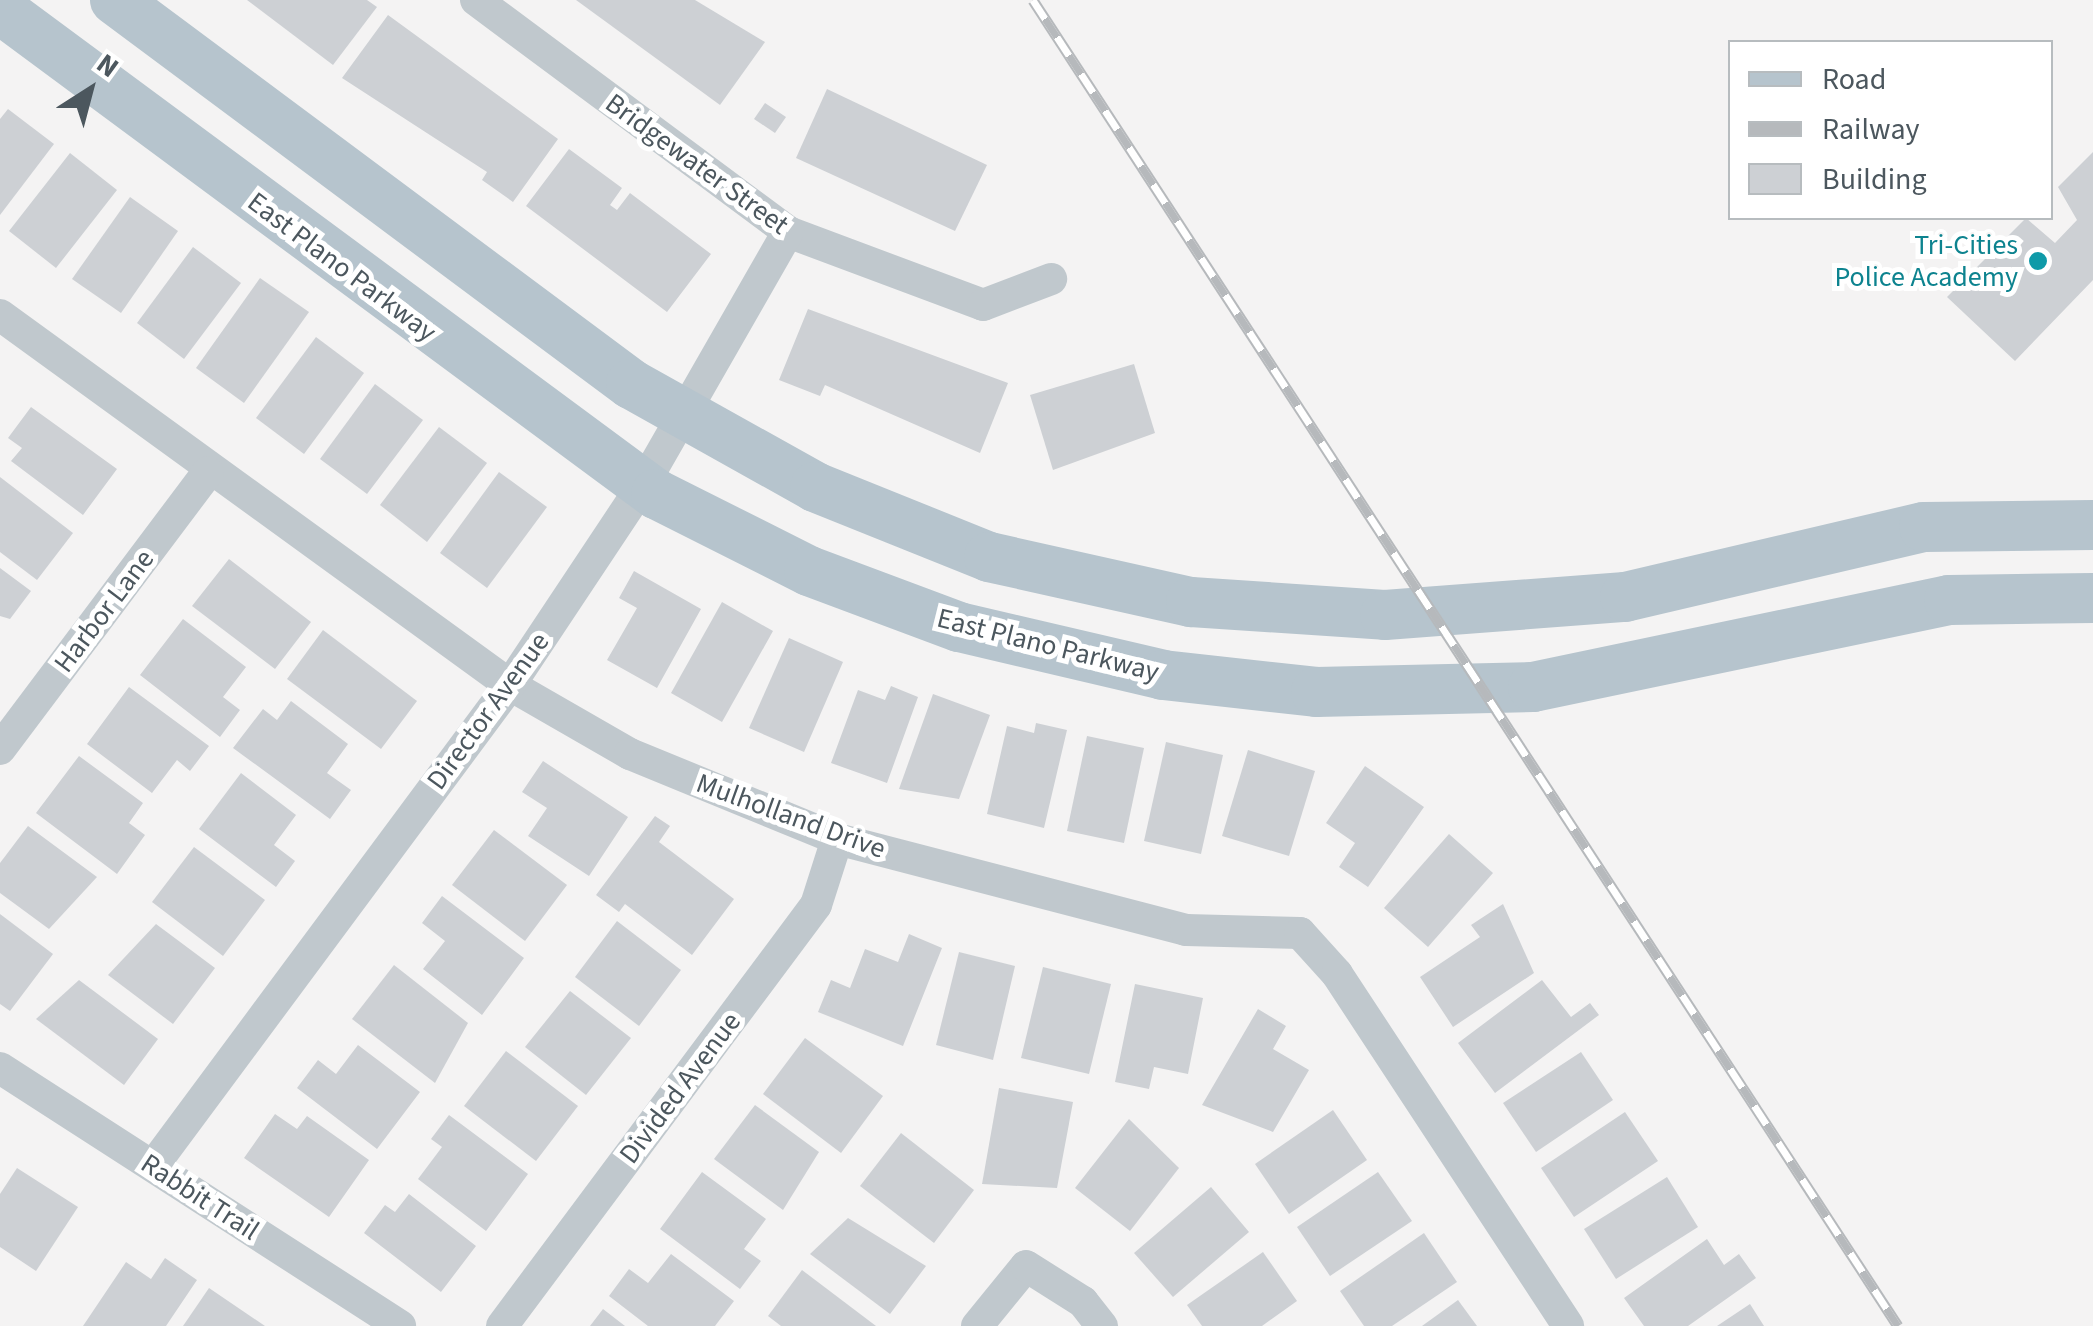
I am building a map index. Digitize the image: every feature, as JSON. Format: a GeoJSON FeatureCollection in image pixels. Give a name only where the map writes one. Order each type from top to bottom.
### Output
{"type":"FeatureCollection","features":[{"type":"Feature","properties":{"kind":"main road"},"geometry":{"type":"LineString","coordinates":[[115,0],[683,417],[815,487],[989,556],[1190,602],[1385,615],[1626,598],[1924,527],[2093,524]]}},
{"type":"Feature","properties":{"kind":"main road","name":"East Plano Parkway"},"geometry":{"type":"LineString","coordinates":[[0,9],[643,484],[809,570],[959,628],[1162,675],[1316,692],[1534,687],[1949,600],[2093,598]]}},
{"type":"Feature","properties":{"kind":"main road"},"geometry":{"type":"LineString","coordinates":[[1924,527],[1949,600]]}},
{"type":"Feature","properties":{"kind":"street","name":"Bridgewater Street"},"geometry":{"type":"LineString","coordinates":[[476,0],[788,232],[983,305],[1051,280]]}},
{"type":"Feature","properties":{"kind":"street","name":"Director Avenue"},"geometry":{"type":"LineString","coordinates":[[152,1166],[510,685],[643,484],[788,232]]}},
{"type":"Feature","properties":{"kind":"street","name":"Mulholland Drive"},"geometry":{"type":"LineString","coordinates":[[0,314],[208,472],[510,685],[630,754],[837,839],[1186,930],[1300,933],[1337,974],[1568,1326]]}},
{"type":"Feature","properties":{"kind":"street","name":"Harbor Lane"},"geometry":{"type":"LineString","coordinates":[[0,750],[208,472]]}},
{"type":"Feature","properties":{"kind":"street","name":"Divided Avenue"},"geometry":{"type":"LineString","coordinates":[[502,1326],[816,905],[837,839]]}},
{"type":"Feature","properties":{"kind":"street","name":"Rabbit Trail"},"geometry":{"type":"LineString","coordinates":[[0,1068],[400,1326]]}},
{"type":"Feature","properties":{"kind":"street"},"geometry":{"type":"LineString","coordinates":[[978,1326],[1026,1266],[1083,1302],[1102,1326]]}},
{"type":"Feature","properties":{"kind":"building"},"geometry":{"type":"Polygon","coordinates":[[[247,0],[367,0],[377,7],[333,65],[247,0]]]}},
{"type":"Feature","properties":{"kind":"building"},"geometry":{"type":"Polygon","coordinates":[[[576,0],[695,0],[765,42],[720,105],[576,0]]]}},
{"type":"Feature","properties":{"kind":"building"},"geometry":{"type":"Polygon","coordinates":[[[388,15],[558,139],[513,202],[482,180],[487,172],[342,78],[388,15]]]}},
{"type":"Feature","properties":{"kind":"building"},"geometry":{"type":"Polygon","coordinates":[[[827,89],[987,165],[955,231],[796,158],[827,89]]]}},
{"type":"Feature","properties":{"kind":"building"},"geometry":{"type":"Polygon","coordinates":[[[765,103],[786,117],[775,133],[754,119],[765,103]]]}},
{"type":"Feature","properties":{"kind":"building"},"geometry":{"type":"Polygon","coordinates":[[[8,109],[54,144],[0,215],[0,119],[8,109]]]}},
{"type":"Feature","properties":{"kind":"building"},"geometry":{"type":"Polygon","coordinates":[[[569,149],[622,188],[610,205],[617,210],[630,193],[711,254],[667,312],[526,206],[569,149]]]}},
{"type":"Feature","properties":{"kind":"building","name":"Tri-Cities Police Academy"},"geometry":{"type":"Polygon","coordinates":[[[2093,152],[2093,280],[2015,361],[1947,297],[2024,220],[2055,243],[2077,220],[2058,187],[2093,152]]]}},
{"type":"Feature","properties":{"kind":"building"},"geometry":{"type":"Polygon","coordinates":[[[70,153],[117,190],[56,268],[9,231],[70,153]]]}},
{"type":"Feature","properties":{"kind":"building"},"geometry":{"type":"Polygon","coordinates":[[[130,197],[178,231],[121,313],[72,279],[130,197]]]}},
{"type":"Feature","properties":{"kind":"building"},"geometry":{"type":"Polygon","coordinates":[[[193,247],[241,283],[184,359],[137,323],[193,247]]]}},
{"type":"Feature","properties":{"kind":"building"},"geometry":{"type":"Polygon","coordinates":[[[260,278],[309,312],[244,403],[196,368],[260,278]]]}},
{"type":"Feature","properties":{"kind":"building"},"geometry":{"type":"Polygon","coordinates":[[[808,309],[1008,383],[980,453],[825,385],[820,396],[779,380],[808,309]]]}},
{"type":"Feature","properties":{"kind":"building"},"geometry":{"type":"Polygon","coordinates":[[[316,337],[364,373],[304,454],[256,418],[316,337]]]}},
{"type":"Feature","properties":{"kind":"building"},"geometry":{"type":"Polygon","coordinates":[[[1134,364],[1155,433],[1053,470],[1030,395],[1134,364]]]}},
{"type":"Feature","properties":{"kind":"building"},"geometry":{"type":"Polygon","coordinates":[[[375,384],[423,420],[367,494],[320,459],[375,384]]]}},
{"type":"Feature","properties":{"kind":"building"},"geometry":{"type":"Polygon","coordinates":[[[31,407],[117,469],[83,515],[11,461],[22,448],[8,438],[31,407]]]}},
{"type":"Feature","properties":{"kind":"building"},"geometry":{"type":"Polygon","coordinates":[[[439,427],[487,463],[427,542],[380,505],[439,427]]]}},
{"type":"Feature","properties":{"kind":"building"},"geometry":{"type":"Polygon","coordinates":[[[499,472],[547,507],[487,588],[440,553],[499,472]]]}},
{"type":"Feature","properties":{"kind":"building"},"geometry":{"type":"Polygon","coordinates":[[[0,477],[73,533],[37,580],[0,552],[0,477]]]}},
{"type":"Feature","properties":{"kind":"building"},"geometry":{"type":"Polygon","coordinates":[[[229,559],[311,622],[275,669],[192,606],[229,559]]]}},
{"type":"Feature","properties":{"kind":"building"},"geometry":{"type":"Polygon","coordinates":[[[0,568],[31,591],[10,619],[0,616],[0,568]]]}},
{"type":"Feature","properties":{"kind":"building"},"geometry":{"type":"Polygon","coordinates":[[[634,571],[701,609],[657,688],[607,660],[637,608],[619,598],[634,571]]]}},
{"type":"Feature","properties":{"kind":"building"},"geometry":{"type":"Polygon","coordinates":[[[722,602],[773,631],[722,722],[671,693],[722,602]]]}},
{"type":"Feature","properties":{"kind":"building"},"geometry":{"type":"Polygon","coordinates":[[[183,619],[246,667],[223,697],[240,710],[220,737],[140,675],[183,619]]]}},
{"type":"Feature","properties":{"kind":"building"},"geometry":{"type":"Polygon","coordinates":[[[323,630],[417,701],[381,749],[287,679],[323,630]]]}},
{"type":"Feature","properties":{"kind":"building"},"geometry":{"type":"Polygon","coordinates":[[[789,638],[843,662],[804,752],[749,728],[789,638]]]}},
{"type":"Feature","properties":{"kind":"building"},"geometry":{"type":"Polygon","coordinates":[[[891,686],[918,697],[887,783],[831,763],[858,690],[885,700],[891,686]]]}},
{"type":"Feature","properties":{"kind":"building"},"geometry":{"type":"Polygon","coordinates":[[[129,687],[209,746],[190,771],[177,760],[152,793],[87,744],[129,687]]]}},
{"type":"Feature","properties":{"kind":"building"},"geometry":{"type":"Polygon","coordinates":[[[933,694],[990,715],[959,799],[899,789],[933,694]]]}},
{"type":"Feature","properties":{"kind":"building"},"geometry":{"type":"Polygon","coordinates":[[[291,701],[348,744],[327,773],[351,790],[330,819],[233,748],[263,709],[277,720],[291,701]]]}},
{"type":"Feature","properties":{"kind":"building"},"geometry":{"type":"Polygon","coordinates":[[[1036,723],[1067,730],[1044,828],[987,814],[1007,726],[1034,733],[1036,723]]]}},
{"type":"Feature","properties":{"kind":"building"},"geometry":{"type":"Polygon","coordinates":[[[1087,736],[1144,748],[1124,843],[1067,831],[1087,736]]]}},
{"type":"Feature","properties":{"kind":"building"},"geometry":{"type":"Polygon","coordinates":[[[1166,742],[1223,755],[1201,854],[1144,841],[1166,742]]]}},
{"type":"Feature","properties":{"kind":"building"},"geometry":{"type":"Polygon","coordinates":[[[1248,750],[1315,771],[1289,856],[1222,836],[1248,750]]]}},
{"type":"Feature","properties":{"kind":"building"},"geometry":{"type":"Polygon","coordinates":[[[79,756],[143,803],[129,823],[145,835],[117,874],[36,813],[79,756]]]}},
{"type":"Feature","properties":{"kind":"building"},"geometry":{"type":"Polygon","coordinates":[[[543,761],[628,817],[589,876],[528,836],[547,808],[522,792],[543,761]]]}},
{"type":"Feature","properties":{"kind":"building"},"geometry":{"type":"Polygon","coordinates":[[[1365,766],[1424,807],[1368,887],[1339,867],[1355,843],[1326,823],[1365,766]]]}},
{"type":"Feature","properties":{"kind":"building"},"geometry":{"type":"Polygon","coordinates":[[[241,773],[296,815],[274,845],[295,861],[276,887],[199,829],[241,773]]]}},
{"type":"Feature","properties":{"kind":"building"},"geometry":{"type":"Polygon","coordinates":[[[655,816],[670,826],[659,842],[734,899],[692,955],[625,904],[619,912],[596,895],[655,816]]]}},
{"type":"Feature","properties":{"kind":"building"},"geometry":{"type":"Polygon","coordinates":[[[28,826],[97,877],[49,929],[0,893],[0,863],[28,826]]]}},
{"type":"Feature","properties":{"kind":"building"},"geometry":{"type":"Polygon","coordinates":[[[494,830],[567,885],[525,941],[452,885],[494,830]]]}},
{"type":"Feature","properties":{"kind":"building"},"geometry":{"type":"Polygon","coordinates":[[[1449,834],[1493,873],[1428,947],[1384,908],[1449,834]]]}},
{"type":"Feature","properties":{"kind":"building"},"geometry":{"type":"Polygon","coordinates":[[[194,847],[265,900],[223,956],[152,902],[194,847]]]}},
{"type":"Feature","properties":{"kind":"building"},"geometry":{"type":"Polygon","coordinates":[[[442,896],[524,958],[482,1015],[423,969],[445,941],[422,923],[442,896]]]}},
{"type":"Feature","properties":{"kind":"building"},"geometry":{"type":"Polygon","coordinates":[[[1503,904],[1534,973],[1453,1027],[1420,977],[1480,937],[1471,925],[1503,904]]]}},
{"type":"Feature","properties":{"kind":"building"},"geometry":{"type":"Polygon","coordinates":[[[0,914],[53,954],[10,1011],[0,1004],[0,914]]]}},
{"type":"Feature","properties":{"kind":"building"},"geometry":{"type":"Polygon","coordinates":[[[617,921],[681,970],[639,1026],[575,977],[617,921]]]}},
{"type":"Feature","properties":{"kind":"building"},"geometry":{"type":"Polygon","coordinates":[[[156,924],[215,968],[173,1024],[108,975],[156,924]]]}},
{"type":"Feature","properties":{"kind":"building"},"geometry":{"type":"Polygon","coordinates":[[[909,934],[942,948],[903,1046],[818,1012],[831,980],[850,988],[865,949],[898,962],[909,934]]]}},
{"type":"Feature","properties":{"kind":"building"},"geometry":{"type":"Polygon","coordinates":[[[959,952],[1015,966],[993,1060],[936,1045],[959,952]]]}},
{"type":"Feature","properties":{"kind":"building"},"geometry":{"type":"Polygon","coordinates":[[[394,965],[468,1023],[435,1083],[352,1019],[394,965]]]}},
{"type":"Feature","properties":{"kind":"building"},"geometry":{"type":"Polygon","coordinates":[[[1043,967],[1111,984],[1089,1074],[1021,1058],[1043,967]]]}},
{"type":"Feature","properties":{"kind":"building"},"geometry":{"type":"Polygon","coordinates":[[[79,980],[158,1039],[124,1085],[36,1019],[79,980]]]}},
{"type":"Feature","properties":{"kind":"building"},"geometry":{"type":"Polygon","coordinates":[[[1542,980],[1571,1017],[1590,1003],[1599,1015],[1495,1093],[1458,1043],[1542,980]]]}},
{"type":"Feature","properties":{"kind":"building"},"geometry":{"type":"Polygon","coordinates":[[[1135,984],[1203,998],[1188,1074],[1154,1067],[1149,1089],[1115,1082],[1135,984]]]}},
{"type":"Feature","properties":{"kind":"building"},"geometry":{"type":"Polygon","coordinates":[[[570,991],[631,1038],[586,1095],[525,1047],[570,991]]]}},
{"type":"Feature","properties":{"kind":"building"},"geometry":{"type":"Polygon","coordinates":[[[1258,1009],[1286,1026],[1273,1049],[1309,1070],[1273,1132],[1202,1105],[1258,1009]]]}},
{"type":"Feature","properties":{"kind":"building"},"geometry":{"type":"Polygon","coordinates":[[[805,1038],[883,1096],[841,1153],[763,1094],[805,1038]]]}},
{"type":"Feature","properties":{"kind":"building"},"geometry":{"type":"Polygon","coordinates":[[[358,1045],[420,1092],[377,1149],[297,1088],[318,1060],[336,1074],[358,1045]]]}},
{"type":"Feature","properties":{"kind":"building"},"geometry":{"type":"Polygon","coordinates":[[[506,1051],[578,1106],[536,1161],[464,1106],[506,1051]]]}},
{"type":"Feature","properties":{"kind":"building"},"geometry":{"type":"Polygon","coordinates":[[[1581,1052],[1613,1100],[1536,1152],[1503,1103],[1581,1052]]]}},
{"type":"Feature","properties":{"kind":"building"},"geometry":{"type":"Polygon","coordinates":[[[999,1088],[1073,1102],[1057,1188],[982,1184],[999,1088]]]}},
{"type":"Feature","properties":{"kind":"building"},"geometry":{"type":"Polygon","coordinates":[[[755,1105],[819,1152],[783,1210],[714,1159],[755,1105]]]}},
{"type":"Feature","properties":{"kind":"building"},"geometry":{"type":"Polygon","coordinates":[[[1333,1110],[1367,1160],[1289,1214],[1255,1164],[1333,1110]]]}},
{"type":"Feature","properties":{"kind":"building"},"geometry":{"type":"Polygon","coordinates":[[[1625,1112],[1658,1161],[1574,1217],[1541,1168],[1625,1112]]]}},
{"type":"Feature","properties":{"kind":"building"},"geometry":{"type":"Polygon","coordinates":[[[275,1114],[297,1129],[307,1116],[369,1160],[329,1217],[244,1158],[275,1114]]]}},
{"type":"Feature","properties":{"kind":"building"},"geometry":{"type":"Polygon","coordinates":[[[449,1115],[528,1174],[486,1231],[418,1179],[442,1147],[431,1139],[449,1115]]]}},
{"type":"Feature","properties":{"kind":"building"},"geometry":{"type":"Polygon","coordinates":[[[1129,1119],[1179,1168],[1130,1231],[1075,1188],[1129,1119]]]}},
{"type":"Feature","properties":{"kind":"building"},"geometry":{"type":"Polygon","coordinates":[[[901,1133],[974,1190],[934,1243],[860,1186],[901,1133]]]}},
{"type":"Feature","properties":{"kind":"building"},"geometry":{"type":"Polygon","coordinates":[[[17,1168],[78,1207],[36,1271],[0,1247],[0,1194],[17,1168]]]}},
{"type":"Feature","properties":{"kind":"building"},"geometry":{"type":"Polygon","coordinates":[[[702,1172],[766,1219],[744,1249],[761,1261],[740,1289],[660,1229],[702,1172]]]}},
{"type":"Feature","properties":{"kind":"building"},"geometry":{"type":"Polygon","coordinates":[[[1378,1172],[1412,1221],[1330,1276],[1297,1227],[1378,1172]]]}},
{"type":"Feature","properties":{"kind":"building"},"geometry":{"type":"Polygon","coordinates":[[[1667,1177],[1698,1227],[1616,1279],[1584,1229],[1667,1177]]]}},
{"type":"Feature","properties":{"kind":"building"},"geometry":{"type":"Polygon","coordinates":[[[1211,1187],[1249,1232],[1173,1297],[1134,1253],[1211,1187]]]}},
{"type":"Feature","properties":{"kind":"building"},"geometry":{"type":"Polygon","coordinates":[[[409,1194],[476,1246],[441,1292],[364,1233],[385,1205],[395,1212],[409,1194]]]}},
{"type":"Feature","properties":{"kind":"building"},"geometry":{"type":"Polygon","coordinates":[[[848,1218],[926,1266],[890,1314],[810,1254],[848,1218]]]}},
{"type":"Feature","properties":{"kind":"building"},"geometry":{"type":"Polygon","coordinates":[[[1424,1233],[1457,1282],[1392,1326],[1364,1326],[1340,1291],[1424,1233]]]}},
{"type":"Feature","properties":{"kind":"building"},"geometry":{"type":"Polygon","coordinates":[[[1707,1239],[1724,1265],[1739,1254],[1756,1278],[1688,1326],[1644,1326],[1624,1298],[1707,1239]]]}},
{"type":"Feature","properties":{"kind":"building"},"geometry":{"type":"Polygon","coordinates":[[[1263,1252],[1297,1301],[1262,1326],[1202,1326],[1187,1305],[1263,1252]]]}},
{"type":"Feature","properties":{"kind":"building"},"geometry":{"type":"Polygon","coordinates":[[[671,1254],[734,1301],[715,1326],[648,1326],[609,1296],[629,1269],[648,1283],[671,1254]]]}},
{"type":"Feature","properties":{"kind":"building"},"geometry":{"type":"Polygon","coordinates":[[[165,1258],[197,1280],[166,1326],[83,1326],[126,1262],[151,1279],[165,1258]]]}},
{"type":"Feature","properties":{"kind":"building"},"geometry":{"type":"Polygon","coordinates":[[[802,1270],[876,1326],[781,1326],[768,1316],[802,1270]]]}},
{"type":"Feature","properties":{"kind":"building"},"geometry":{"type":"Polygon","coordinates":[[[209,1288],[265,1326],[183,1326],[209,1288]]]}},
{"type":"Feature","properties":{"kind":"building"},"geometry":{"type":"Polygon","coordinates":[[[1458,1300],[1477,1326],[1422,1326],[1458,1300]]]}},
{"type":"Feature","properties":{"kind":"building"},"geometry":{"type":"Polygon","coordinates":[[[1750,1304],[1764,1326],[1717,1326],[1750,1304]]]}},
{"type":"Feature","properties":{"kind":"building"},"geometry":{"type":"Polygon","coordinates":[[[603,1309],[625,1326],[590,1326],[603,1309]]]}},
{"type":"Feature","properties":{"kind":"railway"},"geometry":{"type":"LineString","coordinates":[[1033,0],[1898,1326]]}},
{"type":"Feature","properties":{"kind":"place","name":"Tri-Cities Police Academy"},"geometry":{"type":"Point","coordinates":[2038,261]}}]}
